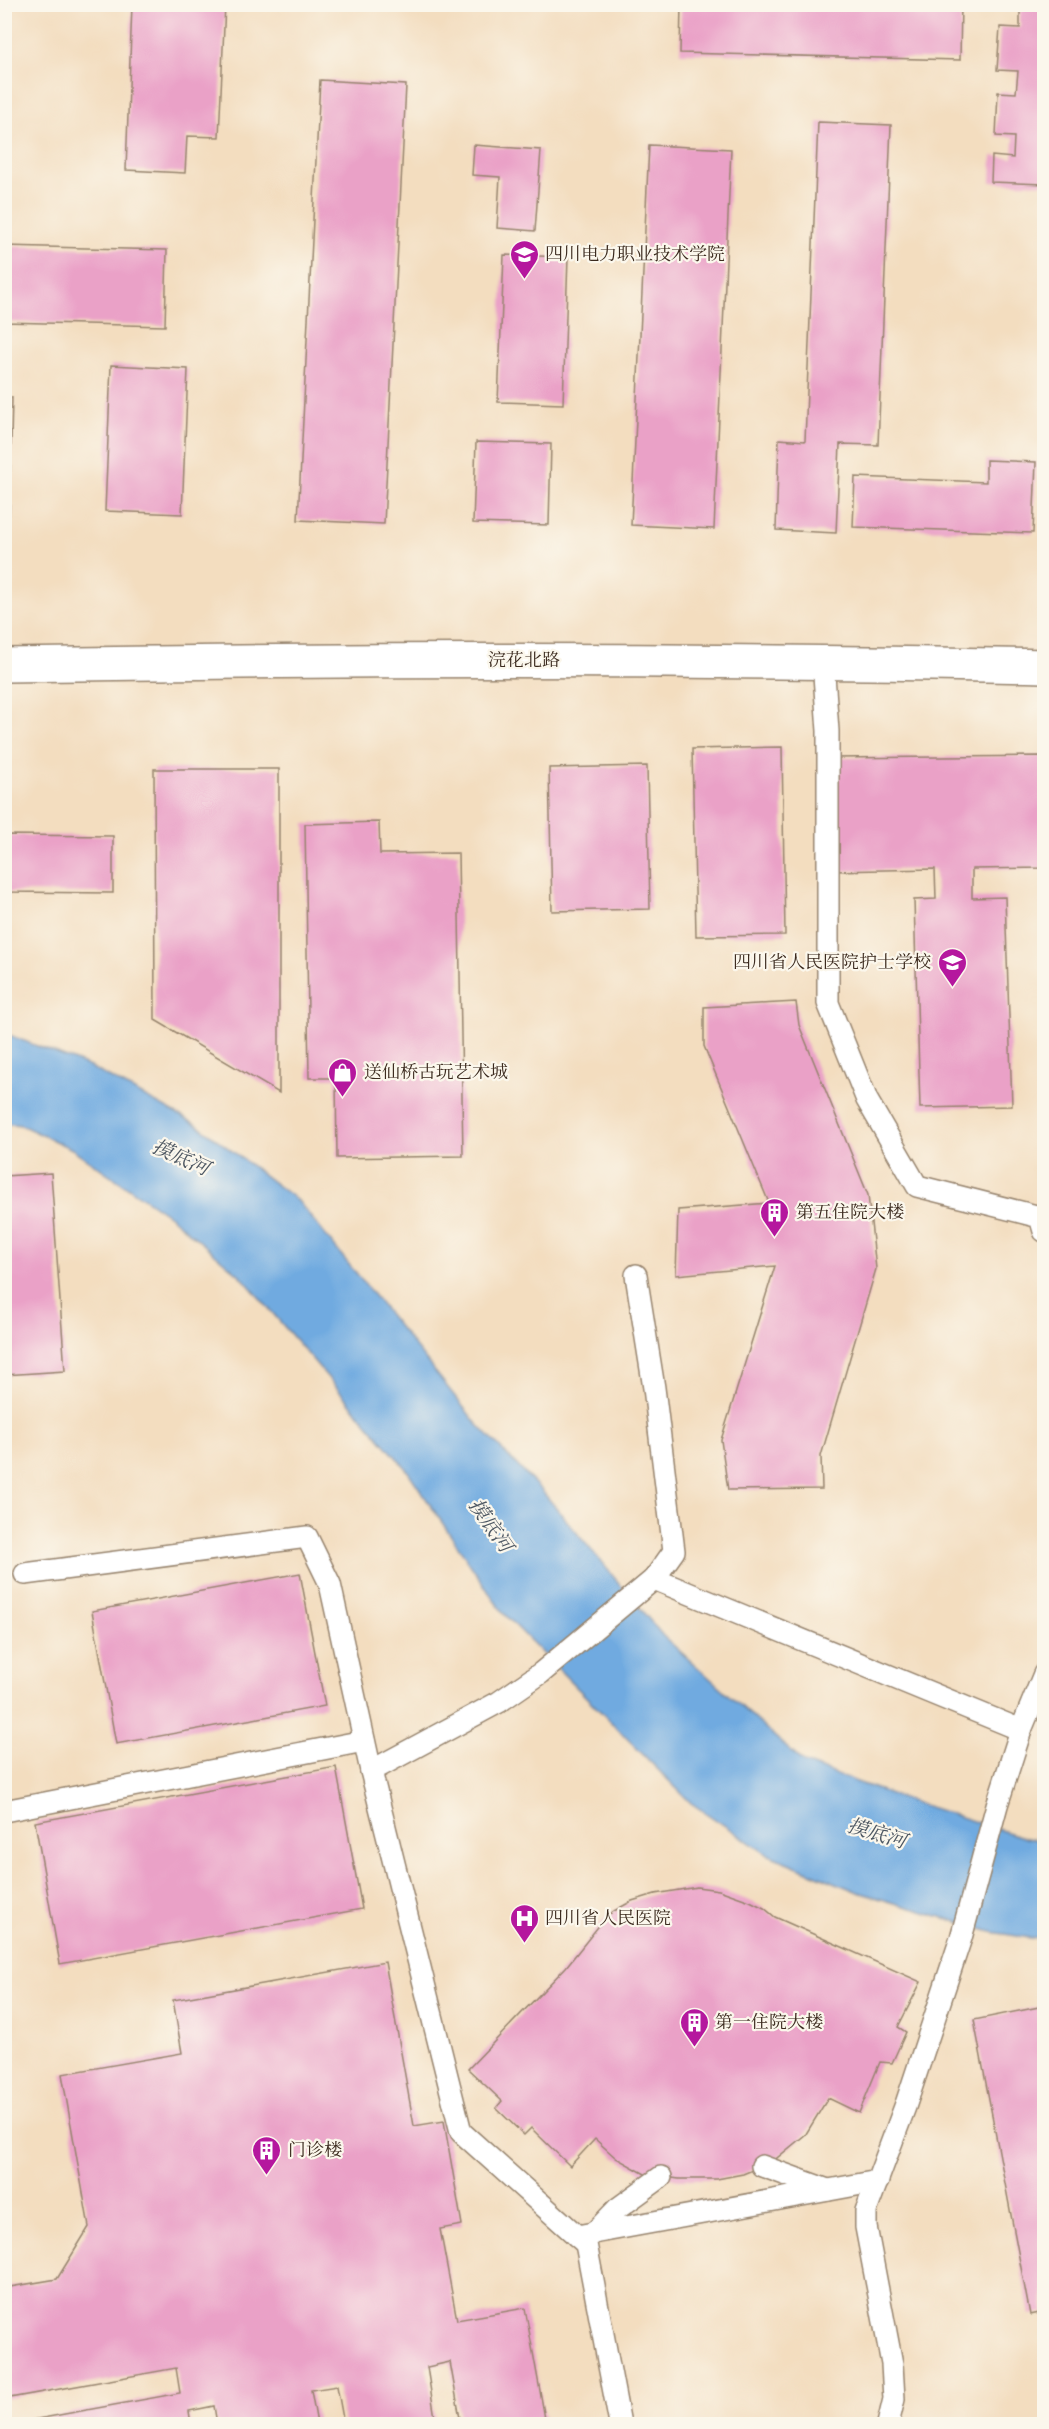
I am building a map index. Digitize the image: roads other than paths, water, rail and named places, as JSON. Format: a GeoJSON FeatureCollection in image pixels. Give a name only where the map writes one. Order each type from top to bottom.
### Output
{"type":"FeatureCollection","features":[{"type":"Feature","properties":{"kind":"street","name":"浣花北路"},"geometry":{"type":"LineString","coordinates":[[4,665],[316,660],[823,661],[1044,666]]}},
{"type":"Feature","properties":{"kind":"lane"},"geometry":{"type":"LineString","coordinates":[[823,661],[828,731],[828,1003],[867,1100],[917,1186],[1040,1216],[1044,1231]]}},
{"type":"Feature","properties":{"kind":"lane"},"geometry":{"type":"LineString","coordinates":[[371,1772],[499,1702],[542,1673],[654,1579],[674,1551],[654,1388],[636,1275]]}},
{"type":"Feature","properties":{"kind":"lane"},"geometry":{"type":"LineString","coordinates":[[25,1574],[307,1537],[330,1584],[371,1772],[461,2132],[586,2234],[878,2181]]}},
{"type":"Feature","properties":{"kind":"lane"},"geometry":{"type":"LineString","coordinates":[[654,1579],[1021,1730]]}},
{"type":"Feature","properties":{"kind":"lane"},"geometry":{"type":"LineString","coordinates":[[888,2424],[894,2398],[892,2364],[866,2227],[866,2211],[961,1938],[997,1805],[1021,1730],[1044,1674]]}},
{"type":"Feature","properties":{"kind":"lane"},"geometry":{"type":"LineString","coordinates":[[4,1811],[364,1741]]}},
{"type":"Feature","properties":{"kind":"lane"},"geometry":{"type":"LineString","coordinates":[[762,2166],[829,2190]]}},
{"type":"Feature","properties":{"kind":"lane"},"geometry":{"type":"LineString","coordinates":[[586,2234],[661,2177]]}},
{"type":"Feature","properties":{"kind":"lane"},"geometry":{"type":"LineString","coordinates":[[586,2234],[620,2424]]}},
{"type":"Feature","properties":{"kind":"water","name":"摸底河"},"geometry":{"type":"Polygon","coordinates":[[[4,1033],[90,1067],[199,1126],[298,1201],[477,1424],[542,1491],[663,1636],[804,1763],[904,1799],[1026,1838],[1044,1841],[1044,1940],[991,1932],[858,1892],[767,1854],[691,1803],[502,1612],[407,1470],[241,1276],[171,1217],[72,1149],[21,1125],[5,1123],[4,1033]]]}},
{"type":"Feature","properties":{"kind":"place","name":"四川电力职业技术学院"},"geometry":{"type":"Point","coordinates":[524,280]}},
{"type":"Feature","properties":{"kind":"place","name":"四川省人民医院护士学校"},"geometry":{"type":"Point","coordinates":[952,988]}},
{"type":"Feature","properties":{"kind":"place","name":"送仙桥古玩艺术城"},"geometry":{"type":"Point","coordinates":[343,1098]}},
{"type":"Feature","properties":{"kind":"place","name":"第五住院大楼"},"geometry":{"type":"Point","coordinates":[775,1238]}},
{"type":"Feature","properties":{"kind":"place","name":"四川省人民医院"},"geometry":{"type":"Point","coordinates":[524,1944]}},
{"type":"Feature","properties":{"kind":"place","name":"第一住院大楼"},"geometry":{"type":"Point","coordinates":[694,2048]}},
{"type":"Feature","properties":{"kind":"place","name":"门诊楼"},"geometry":{"type":"Point","coordinates":[267,2176]}}]}
